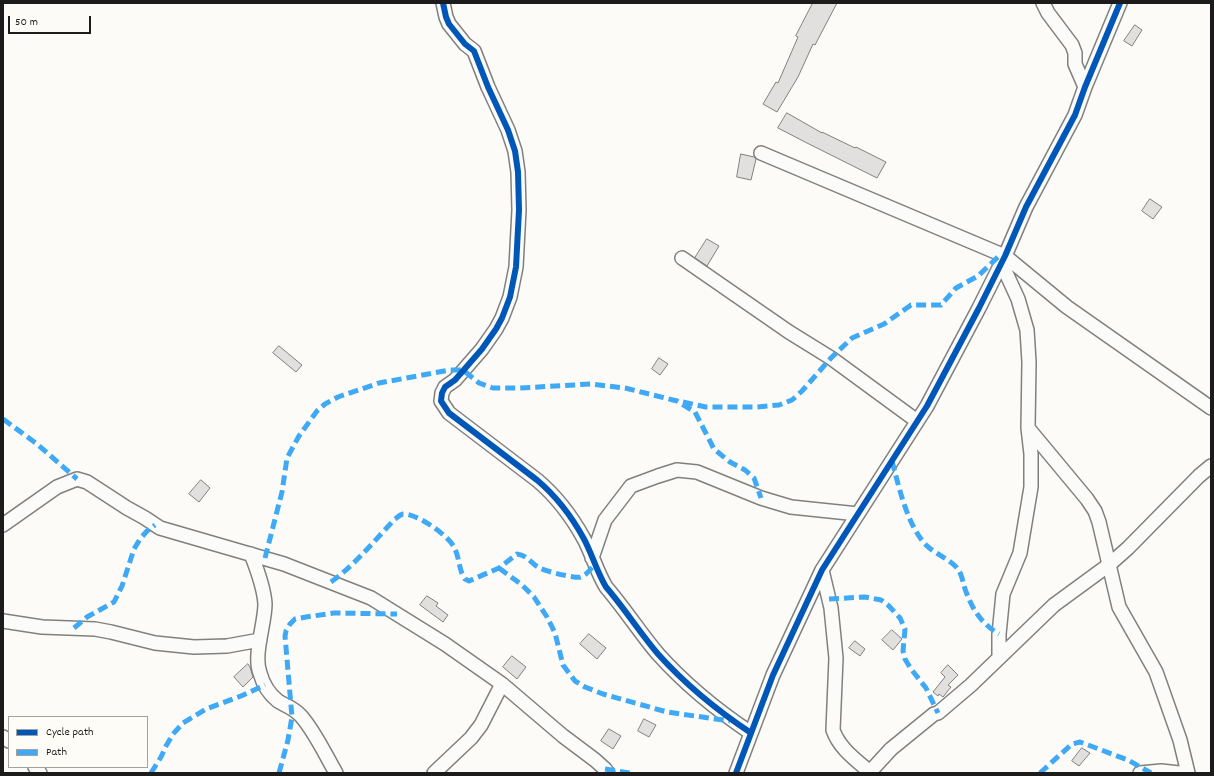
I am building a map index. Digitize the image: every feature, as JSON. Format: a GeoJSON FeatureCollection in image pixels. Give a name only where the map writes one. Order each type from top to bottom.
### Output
{"type":"FeatureCollection","features":[{"type":"Feature","properties":{"kind":"street"},"geometry":{"type":"LineString","coordinates":[[443,3],[449,24],[465,44],[474,51],[488,87],[508,130],[516,158],[518,172],[519,210],[516,267],[510,297],[502,318],[482,348],[454,380],[445,387],[442,393],[441,401],[449,413],[550,491],[572,519],[584,539],[600,578],[658,654],[691,686],[751,734]]}},
{"type":"Feature","properties":{"kind":"street"},"geometry":{"type":"LineString","coordinates":[[1044,3],[1048,13],[1072,45],[1075,53],[1076,64],[1085,87]]}},
{"type":"Feature","properties":{"kind":"street"},"geometry":{"type":"LineString","coordinates":[[736,773],[773,675],[822,570],[917,422],[934,392],[1003,259],[1026,207],[1075,115],[1120,3]]}},
{"type":"Feature","properties":{"kind":"street"},"geometry":{"type":"LineString","coordinates":[[761,153],[1003,259],[1072,311],[1211,408]]}},
{"type":"Feature","properties":{"kind":"street"},"geometry":{"type":"LineString","coordinates":[[682,258],[776,324],[831,358],[917,422]]}},
{"type":"Feature","properties":{"kind":"street"},"geometry":{"type":"LineString","coordinates":[[999,658],[999,634],[1003,594],[1020,553],[1031,487],[1031,454],[1028,428],[1029,362],[1027,330],[1018,299],[1003,259]]}},
{"type":"Feature","properties":{"kind":"street"},"geometry":{"type":"LineString","coordinates":[[1028,428],[1095,510],[1110,564],[1119,606],[1156,672],[1180,740],[1188,773]]}},
{"type":"Feature","properties":{"kind":"street"},"geometry":{"type":"LineString","coordinates":[[822,570],[832,616],[836,658],[832,730],[842,747],[870,773],[891,749],[934,714],[938,713],[971,685],[1054,605],[1110,564],[1211,466]]}},
{"type":"Feature","properties":{"kind":"street"},"geometry":{"type":"LineString","coordinates":[[592,558],[605,520],[631,486],[677,470],[697,472],[761,498],[791,507],[858,514]]}},
{"type":"Feature","properties":{"kind":"street"},"geometry":{"type":"LineString","coordinates":[[3,525],[57,487],[77,479],[98,488],[160,528],[301,570],[371,598],[445,644],[502,684],[563,736],[595,760],[608,773]]}},
{"type":"Feature","properties":{"kind":"street"},"geometry":{"type":"LineString","coordinates":[[251,554],[259,576],[265,603],[260,640],[259,671],[270,694],[279,701],[294,708],[302,717],[336,773]]}},
{"type":"Feature","properties":{"kind":"street"},"geometry":{"type":"LineString","coordinates":[[3,621],[42,627],[95,629],[155,643],[194,647],[227,646],[260,640]]}},
{"type":"Feature","properties":{"kind":"street"},"geometry":{"type":"LineString","coordinates":[[434,773],[474,734],[488,713],[502,684]]}},
{"type":"Feature","properties":{"kind":"street"},"geometry":{"type":"LineString","coordinates":[[1140,773],[1161,771],[1179,773]]}},
{"type":"Feature","properties":{"kind":"building"},"geometry":{"type":"Polygon","coordinates":[[[813,3],[837,3],[815,45],[813,44],[798,77],[777,112],[763,104],[776,82],[778,83],[798,37],[796,36],[813,3]]]}},
{"type":"Feature","properties":{"kind":"building"},"geometry":{"type":"Polygon","coordinates":[[[1135,25],[1142,30],[1132,46],[1124,41],[1135,25]]]}},
{"type":"Feature","properties":{"kind":"building"},"geometry":{"type":"Polygon","coordinates":[[[787,113],[822,133],[855,148],[856,147],[886,162],[877,178],[778,128],[787,113]]]}},
{"type":"Feature","properties":{"kind":"building"},"geometry":{"type":"Polygon","coordinates":[[[741,154],[754,157],[756,159],[751,180],[737,177],[741,154]]]}},
{"type":"Feature","properties":{"kind":"building"},"geometry":{"type":"Polygon","coordinates":[[[1150,199],[1162,207],[1153,219],[1142,211],[1150,199]]]}},
{"type":"Feature","properties":{"kind":"building"},"geometry":{"type":"Polygon","coordinates":[[[707,239],[719,246],[707,266],[695,258],[707,239]]]}},
{"type":"Feature","properties":{"kind":"building"},"geometry":{"type":"Polygon","coordinates":[[[279,346],[302,365],[296,372],[273,353],[279,346]]]}},
{"type":"Feature","properties":{"kind":"building"},"geometry":{"type":"Polygon","coordinates":[[[659,358],[668,364],[660,375],[652,369],[659,358]]]}},
{"type":"Feature","properties":{"kind":"building"},"geometry":{"type":"Polygon","coordinates":[[[201,480],[210,488],[199,502],[189,494],[201,480]]]}},
{"type":"Feature","properties":{"kind":"building"},"geometry":{"type":"Polygon","coordinates":[[[427,596],[438,603],[436,606],[448,615],[443,622],[420,605],[427,596]]]}},
{"type":"Feature","properties":{"kind":"building"},"geometry":{"type":"Polygon","coordinates":[[[892,630],[902,639],[893,650],[882,640],[892,630]]]}},
{"type":"Feature","properties":{"kind":"building"},"geometry":{"type":"Polygon","coordinates":[[[589,634],[606,648],[597,659],[580,644],[589,634]]]}},
{"type":"Feature","properties":{"kind":"building"},"geometry":{"type":"Polygon","coordinates":[[[855,641],[865,649],[860,656],[849,648],[855,641]]]}},
{"type":"Feature","properties":{"kind":"building"},"geometry":{"type":"Polygon","coordinates":[[[512,656],[526,667],[517,679],[503,667],[512,656]]]}},
{"type":"Feature","properties":{"kind":"building"},"geometry":{"type":"Polygon","coordinates":[[[248,664],[253,677],[243,687],[234,677],[248,664]]]}},
{"type":"Feature","properties":{"kind":"building"},"geometry":{"type":"Polygon","coordinates":[[[948,665],[958,675],[948,685],[951,687],[943,697],[939,694],[938,696],[933,692],[945,677],[941,673],[948,665]]]}},
{"type":"Feature","properties":{"kind":"building"},"geometry":{"type":"Polygon","coordinates":[[[644,719],[656,725],[649,737],[638,731],[644,719]]]}},
{"type":"Feature","properties":{"kind":"building"},"geometry":{"type":"Polygon","coordinates":[[[609,729],[621,736],[613,749],[601,741],[609,729]]]}},
{"type":"Feature","properties":{"kind":"building"},"geometry":{"type":"Polygon","coordinates":[[[1082,748],[1090,753],[1079,766],[1072,761],[1082,748]]]}},
{"type":"Feature","properties":{"kind":"marked path"},"geometry":{"type":"LineString","coordinates":[[683,402],[706,407],[757,407],[779,405],[792,400],[852,338],[884,324],[911,305],[941,305],[956,288],[978,276],[1001,254]]}},
{"type":"Feature","properties":{"kind":"marked path"},"geometry":{"type":"LineString","coordinates":[[265,558],[282,492],[287,458],[299,436],[317,411],[325,404],[338,397],[379,383],[450,370],[463,370],[479,383],[493,388],[591,384],[625,388],[677,401],[695,412],[714,449],[754,478],[761,498]]}},
{"type":"Feature","properties":{"kind":"marked path"},"geometry":{"type":"LineString","coordinates":[[3,419],[37,444],[77,479]]}},
{"type":"Feature","properties":{"kind":"marked path"},"geometry":{"type":"LineString","coordinates":[[892,461],[904,505],[919,537],[926,545],[955,565],[961,575],[973,608],[981,620],[999,634]]}},
{"type":"Feature","properties":{"kind":"marked path"},"geometry":{"type":"LineString","coordinates":[[331,582],[357,560],[395,519],[403,514],[416,517],[423,521],[439,531],[451,542],[456,551],[463,575],[465,579],[469,581],[499,568],[517,554],[526,557],[541,569],[573,577],[583,576],[595,564]]}},
{"type":"Feature","properties":{"kind":"marked path"},"geometry":{"type":"LineString","coordinates":[[74,628],[87,617],[114,602],[122,586],[134,549],[140,539],[155,525]]}},
{"type":"Feature","properties":{"kind":"marked path"},"geometry":{"type":"LineString","coordinates":[[499,568],[522,585],[534,597],[555,633],[563,665],[575,681],[585,687],[603,694],[667,712],[730,721]]}},
{"type":"Feature","properties":{"kind":"marked path"},"geometry":{"type":"LineString","coordinates":[[829,599],[865,597],[881,600],[889,606],[900,618],[905,629],[903,651],[905,659],[926,688],[938,713]]}},
{"type":"Feature","properties":{"kind":"marked path"},"geometry":{"type":"LineString","coordinates":[[279,773],[288,740],[292,717],[285,636],[290,624],[295,619],[334,613],[397,614]]}},
{"type":"Feature","properties":{"kind":"marked path"},"geometry":{"type":"LineString","coordinates":[[151,773],[173,734],[183,723],[206,709],[265,685]]}},
{"type":"Feature","properties":{"kind":"marked path"},"geometry":{"type":"LineString","coordinates":[[1040,773],[1072,744],[1080,742],[1128,760],[1151,773]]}},
{"type":"Feature","properties":{"kind":"marked path"},"geometry":{"type":"LineString","coordinates":[[605,769],[630,773]]}},
{"type":"Feature","properties":{"kind":"cycle path"},"geometry":{"type":"LineString","coordinates":[[443,3],[449,24],[465,44],[474,51],[488,87],[508,130],[515,151],[518,172],[519,210],[516,267],[510,297],[502,318],[482,349],[455,380],[445,387],[442,393],[441,401],[449,413],[537,480],[551,493],[569,515],[579,531],[606,587],[658,654],[679,676],[702,696],[726,716],[751,733]]}},
{"type":"Feature","properties":{"kind":"cycle path"},"geometry":{"type":"LineString","coordinates":[[736,773],[773,675],[822,570],[927,406],[979,308],[1005,256],[1026,207],[1075,115],[1120,3]]}}]}
